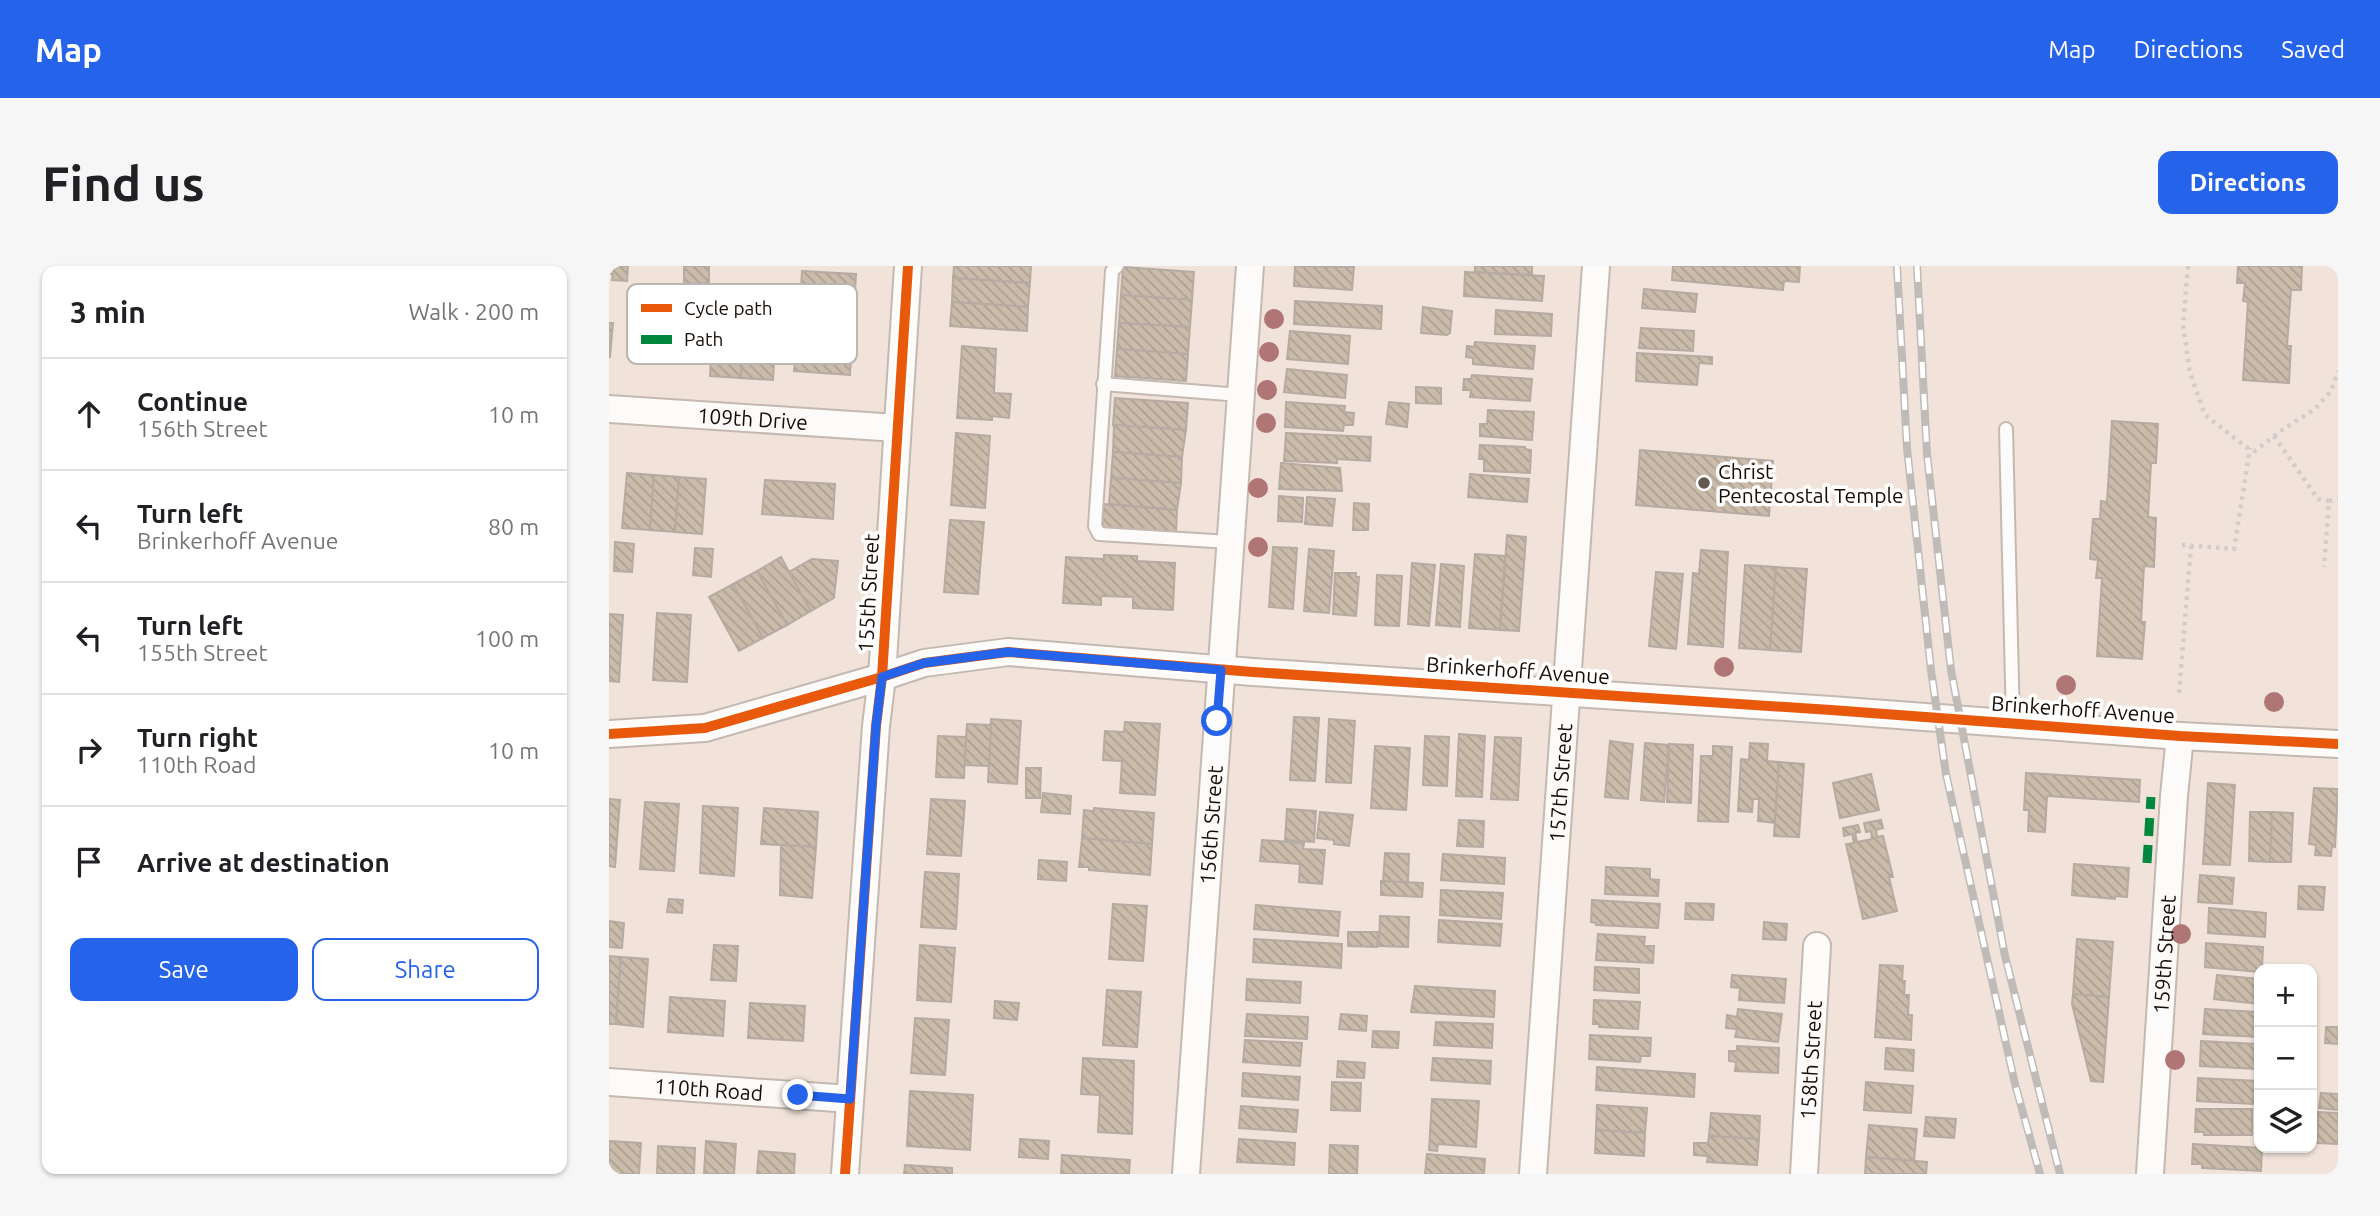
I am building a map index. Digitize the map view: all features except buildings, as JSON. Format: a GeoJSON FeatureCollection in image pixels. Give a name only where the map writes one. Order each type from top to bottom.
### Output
{"type":"FeatureCollection","features":[{"type":"Feature","properties":{"kind":"street","name":"155th Street"},"geometry":{"type":"LineString","coordinates":[[845,1174],[876,726],[882,677],[908,266]]}},
{"type":"Feature","properties":{"kind":"street","name":"156th Street"},"geometry":{"type":"LineString","coordinates":[[1186,1174],[1249,266]]}},
{"type":"Feature","properties":{"kind":"street","name":"157th Street"},"geometry":{"type":"LineString","coordinates":[[1533,1174],[1596,266]]}},
{"type":"Feature","properties":{"kind":"street","name":"109th Drive"},"geometry":{"type":"LineString","coordinates":[[609,409],[897,428]]}},
{"type":"Feature","properties":{"kind":"street","name":"Brinkerhoff Avenue"},"geometry":{"type":"LineString","coordinates":[[609,734],[705,728],[924,663],[1008,652],[1221,670],[2180,736],[2338,744]]}},
{"type":"Feature","properties":{"kind":"street","name":"159th Street"},"geometry":{"type":"LineString","coordinates":[[2150,1174],[2180,736]]}},
{"type":"Feature","properties":{"kind":"street","name":"158th Street"},"geometry":{"type":"LineString","coordinates":[[1804,1174],[1818,946]]}},
{"type":"Feature","properties":{"kind":"street","name":"110th Road"},"geometry":{"type":"LineString","coordinates":[[609,1082],[850,1099]]}},
{"type":"Feature","properties":{"kind":"lane"},"geometry":{"type":"LineString","coordinates":[[1117,266],[1112,271],[1095,526],[1099,534],[1230,542]]}},
{"type":"Feature","properties":{"kind":"lane"},"geometry":{"type":"LineString","coordinates":[[1103,384],[1240,395]]}},
{"type":"Feature","properties":{"kind":"lane"},"geometry":{"type":"LineString","coordinates":[[2006,429],[2013,724]]}},
{"type":"Feature","properties":{"kind":"path"},"geometry":{"type":"LineString","coordinates":[[2188,266],[2183,325],[2190,373],[2205,415],[2250,448],[2255,451],[2315,409],[2331,391],[2338,371]]}},
{"type":"Feature","properties":{"kind":"path"},"geometry":{"type":"LineString","coordinates":[[2274,436],[2318,499],[2338,499]]}},
{"type":"Feature","properties":{"kind":"path"},"geometry":{"type":"LineString","coordinates":[[2182,545],[2234,549],[2250,448]]}},
{"type":"Feature","properties":{"kind":"path"},"geometry":{"type":"LineString","coordinates":[[2324,566],[2329,501]]}},
{"type":"Feature","properties":{"kind":"path"},"geometry":{"type":"LineString","coordinates":[[2179,693],[2191,546]]}},
{"type":"Feature","properties":{"kind":"railway"},"geometry":{"type":"LineString","coordinates":[[1897,266],[1907,448],[1931,670],[1946,774],[2015,1084],[2040,1174]]}},
{"type":"Feature","properties":{"kind":"railway"},"geometry":{"type":"LineString","coordinates":[[1917,266],[1927,454],[1951,670],[2005,956],[2060,1174]]}},
{"type":"Feature","properties":{"kind":"marked path"},"geometry":{"type":"LineString","coordinates":[[2147,863],[2151,797]]}},
{"type":"Feature","properties":{"kind":"cycle path"},"geometry":{"type":"LineString","coordinates":[[845,1174],[876,726],[882,677],[908,266]]}},
{"type":"Feature","properties":{"kind":"cycle path"},"geometry":{"type":"LineString","coordinates":[[609,734],[705,728],[924,663],[1008,652],[1253,672],[2180,736],[2338,744]]}},
{"type":"Feature","properties":{"kind":"place","name":"Christ Pentecostal Temple"},"geometry":{"type":"Point","coordinates":[1704,483]}},
{"type":"Feature","properties":{"kind":"route"},"geometry":{"type":"LineString","coordinates":[[798,1095],[850,1099],[876,726],[882,677],[924,663],[1008,652],[1221,670],[1217,721]]}}]}
